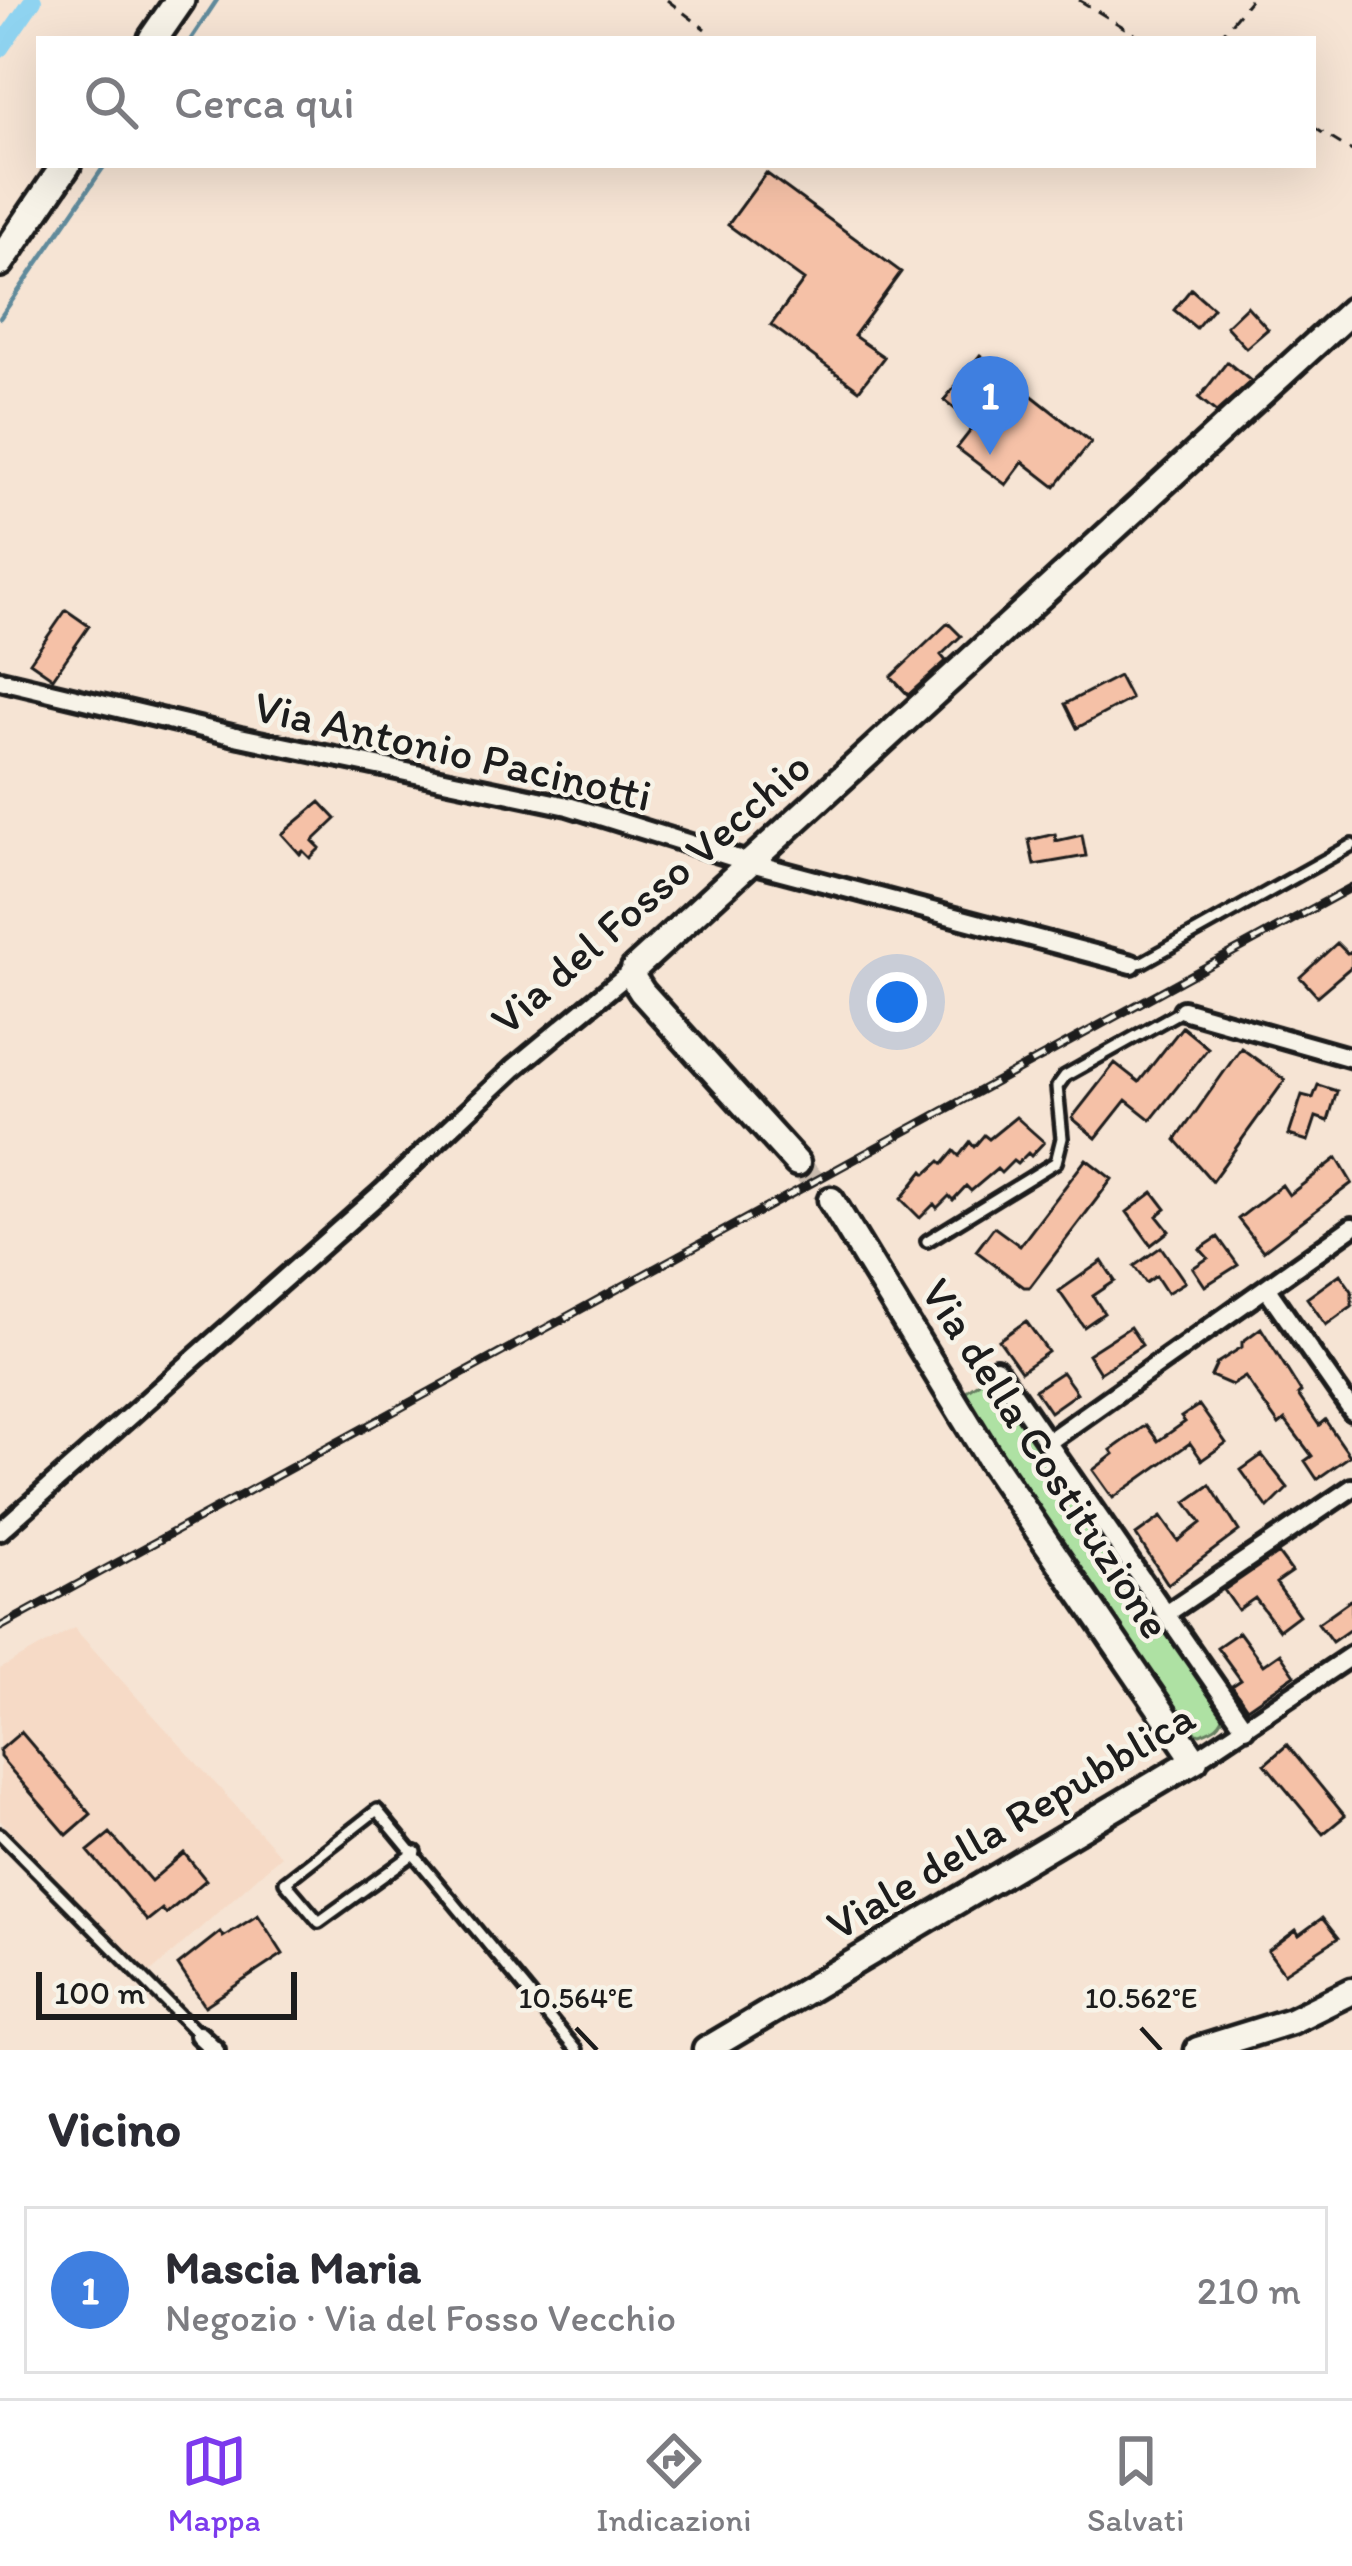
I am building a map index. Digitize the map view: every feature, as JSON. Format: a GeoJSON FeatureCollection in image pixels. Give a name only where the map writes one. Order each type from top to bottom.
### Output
{"type":"FeatureCollection","features":[{"type":"Feature","properties":{"kind":"main road"},"geometry":{"type":"LineString","coordinates":[[155,36],[180,0]]}},
{"type":"Feature","properties":{"kind":"main road"},"geometry":{"type":"LineString","coordinates":[[0,262],[64,168]]}},
{"type":"Feature","properties":{"kind":"street","name":"Via del Fosso Vecchio"},"geometry":{"type":"LineString","coordinates":[[0,1531],[382,1192],[514,1068],[634,969],[1352,310]]}},
{"type":"Feature","properties":{"kind":"street","name":"Via Antonio Pacinotti"},"geometry":{"type":"LineString","coordinates":[[0,680],[240,737],[568,806],[751,863],[1132,964]]}},
{"type":"Feature","properties":{"kind":"street"},"geometry":{"type":"LineString","coordinates":[[634,969],[633,978],[642,992],[797,1163]]}},
{"type":"Feature","properties":{"kind":"street"},"geometry":{"type":"LineString","coordinates":[[1183,1010],[1352,1058]]}},
{"type":"Feature","properties":{"kind":"street","name":"Via della Costituzione"},"geometry":{"type":"LineString","coordinates":[[831,1200],[990,1460],[1195,1760]]}},
{"type":"Feature","properties":{"kind":"street"},"geometry":{"type":"LineString","coordinates":[[1048,1442],[1352,1227]]}},
{"type":"Feature","properties":{"kind":"street"},"geometry":{"type":"LineString","coordinates":[[1267,1288],[1352,1411]]}},
{"type":"Feature","properties":{"kind":"street"},"geometry":{"type":"LineString","coordinates":[[996,1368],[1245,1728]]}},
{"type":"Feature","properties":{"kind":"street"},"geometry":{"type":"LineString","coordinates":[[1166,1614],[1352,1488]]}},
{"type":"Feature","properties":{"kind":"street","name":"Viale della Repubblica"},"geometry":{"type":"LineString","coordinates":[[706,2050],[1195,1760],[1352,1655]]}},
{"type":"Feature","properties":{"kind":"street"},"geometry":{"type":"LineString","coordinates":[[1198,2050],[1306,2015],[1352,1991]]}},
{"type":"Feature","properties":{"kind":"street"},"geometry":{"type":"LineString","coordinates":[[200,2035],[214,2050]]}},
{"type":"Feature","properties":{"kind":"lane","name":"Via Antonio Pacinotti"},"geometry":{"type":"LineString","coordinates":[[1132,964],[1352,845]]}},
{"type":"Feature","properties":{"kind":"lane"},"geometry":{"type":"LineString","coordinates":[[927,1241],[1056,1162],[1061,1138],[1057,1087],[1065,1076],[1183,1010]]}},
{"type":"Feature","properties":{"kind":"lane"},"geometry":{"type":"LineString","coordinates":[[416,1852],[319,1922],[285,1882],[377,1810],[416,1852],[576,2050]]}},
{"type":"Feature","properties":{"kind":"lane"},"geometry":{"type":"LineString","coordinates":[[0,1834],[200,2035]]}},
{"type":"Feature","properties":{"kind":"path"},"geometry":{"type":"LineString","coordinates":[[667,0],[705,29]]}},
{"type":"Feature","properties":{"kind":"path"},"geometry":{"type":"LineString","coordinates":[[1078,0],[1138,36]]}},
{"type":"Feature","properties":{"kind":"path"},"geometry":{"type":"LineString","coordinates":[[1220,36],[1250,0]]}},
{"type":"Feature","properties":{"kind":"path"},"geometry":{"type":"LineString","coordinates":[[1316,129],[1352,151]]}},
{"type":"Feature","properties":{"kind":"shaded area"},"geometry":{"type":"Polygon","coordinates":[[[74,1628],[281,1856],[150,1973],[0,1820],[0,1669],[74,1628]]]}},
{"type":"Feature","properties":{"kind":"green space"},"geometry":{"type":"Polygon","coordinates":[[[988,1376],[1225,1710],[1213,1728],[1200,1734],[1191,1730],[999,1450],[965,1392],[988,1376]]]}},
{"type":"Feature","properties":{"kind":"building"},"geometry":{"type":"Polygon","coordinates":[[[766,173],[901,272],[854,336],[884,357],[859,390],[771,325],[804,280],[728,225],[766,173]]]}},
{"type":"Feature","properties":{"kind":"building"},"geometry":{"type":"Polygon","coordinates":[[[1191,289],[1213,308],[1196,328],[1174,310],[1191,289]]]}},
{"type":"Feature","properties":{"kind":"building"},"geometry":{"type":"Polygon","coordinates":[[[1247,306],[1268,329],[1246,348],[1226,326],[1247,306]]]}},
{"type":"Feature","properties":{"kind":"building"},"geometry":{"type":"Polygon","coordinates":[[[980,355],[1091,442],[1055,487],[1023,462],[1006,485],[957,448],[975,425],[944,400],[980,355]]]}},
{"type":"Feature","properties":{"kind":"building"},"geometry":{"type":"Polygon","coordinates":[[[1227,362],[1251,381],[1216,412],[1199,398],[1227,362]]]}},
{"type":"Feature","properties":{"kind":"building"},"geometry":{"type":"Polygon","coordinates":[[[66,610],[89,626],[53,678],[30,662],[66,610]]]}},
{"type":"Feature","properties":{"kind":"building"},"geometry":{"type":"Polygon","coordinates":[[[948,623],[961,636],[941,655],[946,661],[908,695],[891,677],[948,623]]]}},
{"type":"Feature","properties":{"kind":"building"},"geometry":{"type":"Polygon","coordinates":[[[1119,676],[1131,699],[1077,728],[1065,704],[1119,676]]]}},
{"type":"Feature","properties":{"kind":"building"},"geometry":{"type":"Polygon","coordinates":[[[320,802],[336,819],[313,841],[320,848],[310,858],[282,834],[320,802]]]}},
{"type":"Feature","properties":{"kind":"building"},"geometry":{"type":"Polygon","coordinates":[[[1055,834],[1056,841],[1082,835],[1086,856],[1034,865],[1029,840],[1055,834]]]}},
{"type":"Feature","properties":{"kind":"building"},"geometry":{"type":"Polygon","coordinates":[[[1337,943],[1352,952],[1352,966],[1317,996],[1300,977],[1337,943]]]}},
{"type":"Feature","properties":{"kind":"building"},"geometry":{"type":"Polygon","coordinates":[[[1182,1027],[1208,1048],[1151,1120],[1126,1100],[1096,1138],[1072,1118],[1115,1063],[1139,1082],[1182,1027]]]}},
{"type":"Feature","properties":{"kind":"building"},"geometry":{"type":"Polygon","coordinates":[[[1241,1048],[1285,1080],[1212,1181],[1176,1140],[1241,1048]]]}},
{"type":"Feature","properties":{"kind":"building"},"geometry":{"type":"Polygon","coordinates":[[[1318,1085],[1337,1091],[1328,1121],[1316,1117],[1308,1141],[1289,1135],[1302,1095],[1313,1098],[1318,1085]]]}},
{"type":"Feature","properties":{"kind":"building"},"geometry":{"type":"Polygon","coordinates":[[[1016,1117],[1044,1142],[1031,1156],[1028,1153],[1017,1164],[1013,1161],[1001,1173],[997,1169],[971,1191],[966,1186],[953,1200],[949,1196],[937,1208],[934,1204],[920,1218],[901,1199],[923,1171],[926,1174],[940,1161],[943,1164],[954,1151],[959,1156],[970,1142],[974,1147],[984,1135],[989,1139],[1016,1117]]]}},
{"type":"Feature","properties":{"kind":"building"},"geometry":{"type":"Polygon","coordinates":[[[1337,1158],[1352,1183],[1263,1251],[1238,1219],[1282,1185],[1289,1195],[1337,1158]]]}},
{"type":"Feature","properties":{"kind":"building"},"geometry":{"type":"Polygon","coordinates":[[[1086,1159],[1112,1179],[1030,1287],[976,1251],[994,1227],[1020,1246],[1086,1159]]]}},
{"type":"Feature","properties":{"kind":"building"},"geometry":{"type":"Polygon","coordinates":[[[1153,1192],[1166,1209],[1157,1216],[1169,1231],[1151,1245],[1127,1212],[1153,1192]]]}},
{"type":"Feature","properties":{"kind":"building"},"geometry":{"type":"Polygon","coordinates":[[[1218,1237],[1238,1265],[1205,1286],[1193,1268],[1208,1258],[1200,1249],[1218,1237]]]}},
{"type":"Feature","properties":{"kind":"building"},"geometry":{"type":"Polygon","coordinates":[[[1161,1247],[1185,1282],[1167,1293],[1156,1276],[1146,1283],[1134,1266],[1161,1247]]]}},
{"type":"Feature","properties":{"kind":"building"},"geometry":{"type":"Polygon","coordinates":[[[1102,1261],[1115,1281],[1093,1296],[1104,1313],[1084,1327],[1059,1291],[1102,1261]]]}},
{"type":"Feature","properties":{"kind":"building"},"geometry":{"type":"Polygon","coordinates":[[[1340,1274],[1352,1291],[1352,1306],[1326,1325],[1307,1298],[1340,1274]]]}},
{"type":"Feature","properties":{"kind":"building"},"geometry":{"type":"Polygon","coordinates":[[[1026,1321],[1048,1352],[1021,1371],[999,1340],[1026,1321]]]}},
{"type":"Feature","properties":{"kind":"building"},"geometry":{"type":"Polygon","coordinates":[[[1130,1327],[1142,1345],[1100,1373],[1088,1354],[1130,1327]]]}},
{"type":"Feature","properties":{"kind":"building"},"geometry":{"type":"Polygon","coordinates":[[[1261,1328],[1301,1392],[1298,1395],[1319,1425],[1325,1420],[1350,1456],[1317,1479],[1305,1461],[1312,1456],[1285,1420],[1279,1425],[1245,1377],[1232,1385],[1211,1376],[1217,1363],[1261,1328]]]}},
{"type":"Feature","properties":{"kind":"building"},"geometry":{"type":"Polygon","coordinates":[[[1062,1372],[1077,1393],[1050,1412],[1035,1390],[1062,1372]]]}},
{"type":"Feature","properties":{"kind":"building"},"geometry":{"type":"Polygon","coordinates":[[[1199,1405],[1226,1443],[1202,1460],[1190,1443],[1113,1498],[1093,1470],[1114,1454],[1111,1450],[1146,1425],[1158,1441],[1199,1405]]]}},
{"type":"Feature","properties":{"kind":"building"},"geometry":{"type":"Polygon","coordinates":[[[1262,1455],[1288,1488],[1268,1508],[1241,1470],[1262,1455]]]}},
{"type":"Feature","properties":{"kind":"building"},"geometry":{"type":"Polygon","coordinates":[[[1210,1485],[1239,1531],[1168,1584],[1136,1535],[1161,1517],[1178,1541],[1201,1523],[1186,1502],[1210,1485]]]}},
{"type":"Feature","properties":{"kind":"building"},"geometry":{"type":"Polygon","coordinates":[[[1278,1553],[1292,1572],[1276,1583],[1299,1615],[1279,1630],[1255,1598],[1238,1610],[1224,1590],[1278,1553]]]}},
{"type":"Feature","properties":{"kind":"building"},"geometry":{"type":"Polygon","coordinates":[[[1352,1599],[1352,1628],[1332,1642],[1318,1623],[1352,1599]]]}},
{"type":"Feature","properties":{"kind":"building"},"geometry":{"type":"Polygon","coordinates":[[[1239,1632],[1263,1665],[1280,1653],[1295,1675],[1247,1708],[1232,1686],[1241,1680],[1217,1647],[1239,1632]]]}},
{"type":"Feature","properties":{"kind":"building"},"geometry":{"type":"Polygon","coordinates":[[[21,1732],[91,1814],[67,1835],[0,1757],[0,1750],[21,1732]]]}},
{"type":"Feature","properties":{"kind":"building"},"geometry":{"type":"Polygon","coordinates":[[[1287,1745],[1345,1816],[1323,1834],[1265,1764],[1287,1745]]]}},
{"type":"Feature","properties":{"kind":"building"},"geometry":{"type":"Polygon","coordinates":[[[110,1833],[151,1881],[184,1853],[206,1880],[166,1914],[162,1909],[147,1921],[88,1851],[110,1833]]]}},
{"type":"Feature","properties":{"kind":"building"},"geometry":{"type":"Polygon","coordinates":[[[258,1915],[283,1954],[205,2006],[178,1965],[220,1932],[223,1937],[258,1915]]]}},
{"type":"Feature","properties":{"kind":"building"},"geometry":{"type":"Polygon","coordinates":[[[1322,1918],[1338,1938],[1284,1973],[1268,1951],[1322,1918]]]}},
{"type":"Feature","properties":{"kind":"waterway"},"geometry":{"type":"LineString","coordinates":[[0,48],[33,0]]}},
{"type":"Feature","properties":{"kind":"waterway"},"geometry":{"type":"LineString","coordinates":[[193,36],[217,0]]}},
{"type":"Feature","properties":{"kind":"waterway"},"geometry":{"type":"LineString","coordinates":[[0,318],[103,168]]}},
{"type":"Feature","properties":{"kind":"tunnel"},"geometry":{"type":"LineString","coordinates":[[797,1163],[831,1200]]}},
{"type":"Feature","properties":{"kind":"railway"},"geometry":{"type":"LineString","coordinates":[[0,1627],[1352,887]]}},
{"type":"Feature","properties":{"kind":"place","name":"Mascia Maria"},"geometry":{"type":"Point","coordinates":[990,455]}}]}
